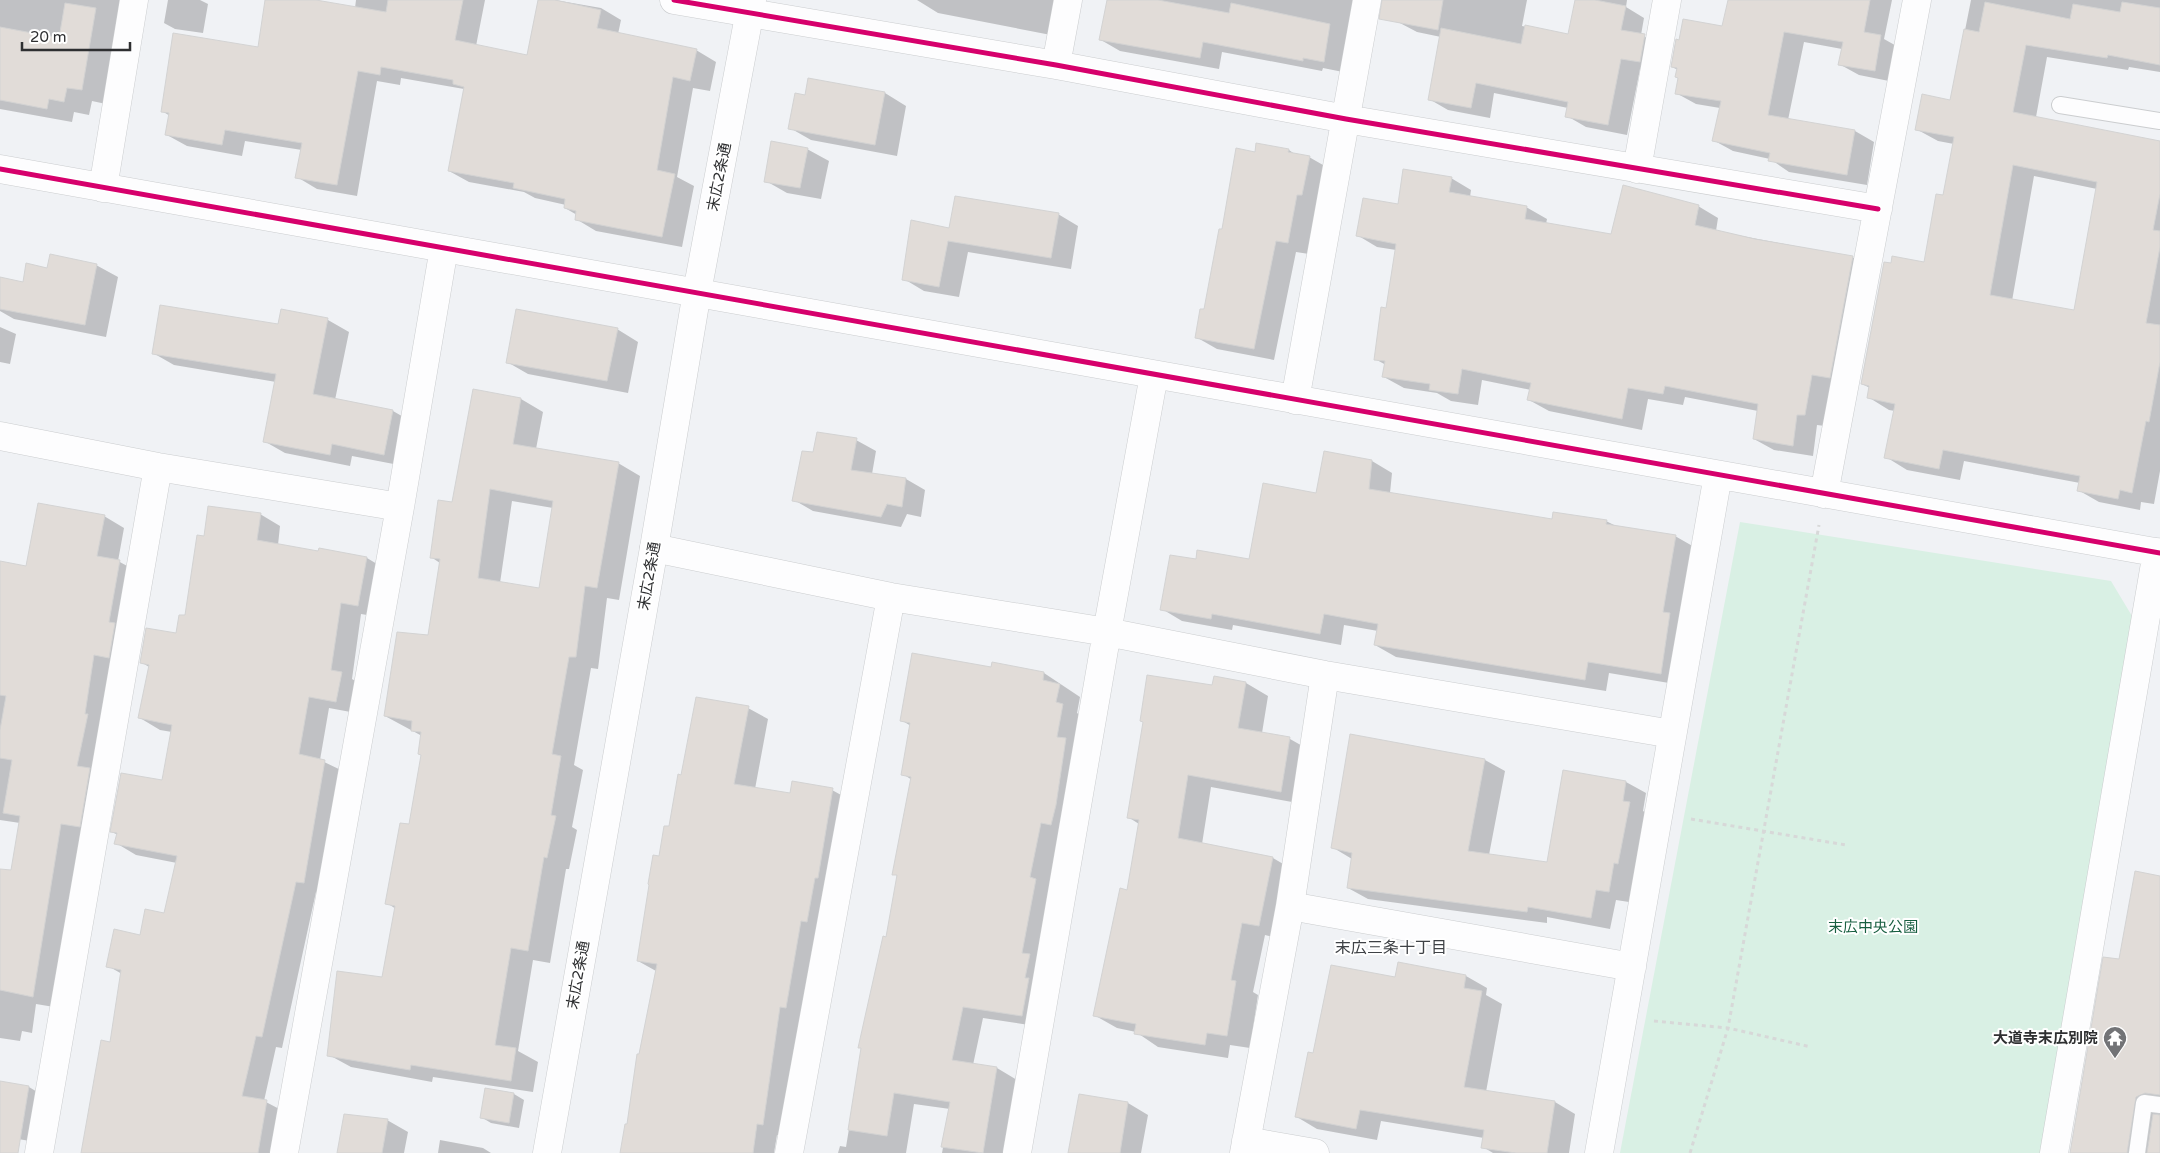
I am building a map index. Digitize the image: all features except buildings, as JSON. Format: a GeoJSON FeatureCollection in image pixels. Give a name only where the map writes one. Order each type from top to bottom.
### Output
{"type":"FeatureCollection","features":[{"type":"Feature","properties":{"kind":"street"},"geometry":{"type":"LineString","coordinates":[[103,188],[134,0]]}},
{"type":"Feature","properties":{"kind":"street"},"geometry":{"type":"LineString","coordinates":[[674,0],[750,7],[1346,119],[1878,209]]}},
{"type":"Feature","properties":{"kind":"street"},"geometry":{"type":"LineString","coordinates":[[1056,65],[1068,0]]}},
{"type":"Feature","properties":{"kind":"street"},"geometry":{"type":"LineString","coordinates":[[1295,400],[1367,0]]}},
{"type":"Feature","properties":{"kind":"street"},"geometry":{"type":"LineString","coordinates":[[1638,169],[1668,0]]}},
{"type":"Feature","properties":{"kind":"street"},"geometry":{"type":"LineString","coordinates":[[1824,494],[1916,0]]}},
{"type":"Feature","properties":{"kind":"street","name":"末広2条通"},"geometry":{"type":"LineString","coordinates":[[547,1153],[654,548],[697,292],[750,7]]}},
{"type":"Feature","properties":{"kind":"street"},"geometry":{"type":"LineString","coordinates":[[0,169],[2159,553],[2054,1153]]}},
{"type":"Feature","properties":{"kind":"street"},"geometry":{"type":"LineString","coordinates":[[284,1153],[400,508],[444,248]]}},
{"type":"Feature","properties":{"kind":"street"},"geometry":{"type":"LineString","coordinates":[[1017,1153],[1107,632],[1154,375]]}},
{"type":"Feature","properties":{"kind":"street"},"geometry":{"type":"LineString","coordinates":[[0,436],[158,467],[400,508]]}},
{"type":"Feature","properties":{"kind":"street"},"geometry":{"type":"LineString","coordinates":[[39,1153],[158,467]]}},
{"type":"Feature","properties":{"kind":"street"},"geometry":{"type":"LineString","coordinates":[[1599,1153],[1718,475]]}},
{"type":"Feature","properties":{"kind":"street"},"geometry":{"type":"LineString","coordinates":[[654,548],[891,597],[1107,632],[1325,675],[1672,734]]}},
{"type":"Feature","properties":{"kind":"street"},"geometry":{"type":"LineString","coordinates":[[789,1153],[891,597]]}},
{"type":"Feature","properties":{"kind":"street"},"geometry":{"type":"LineString","coordinates":[[1315,1153],[1245,1147],[1290,906],[1325,675]]}},
{"type":"Feature","properties":{"kind":"street"},"geometry":{"type":"LineString","coordinates":[[1290,906],[1632,967]]}},
{"type":"Feature","properties":{"kind":"lane"},"geometry":{"type":"LineString","coordinates":[[2060,105],[2160,121]]}},
{"type":"Feature","properties":{"kind":"lane"},"geometry":{"type":"LineString","coordinates":[[2137,1153],[2144,1103],[2160,1105]]}},
{"type":"Feature","properties":{"kind":"path"},"geometry":{"type":"LineString","coordinates":[[1690,1153],[1728,1028],[1824,494]]}},
{"type":"Feature","properties":{"kind":"path"},"geometry":{"type":"LineString","coordinates":[[1659,813],[1846,845]]}},
{"type":"Feature","properties":{"kind":"path"},"geometry":{"type":"LineString","coordinates":[[1623,1018],[1728,1028],[1811,1047]]}},
{"type":"Feature","properties":{"kind":"green space","name":"末広中央公園"},"geometry":{"type":"Polygon","coordinates":[[[1740,522],[2111,581],[2138,626],[2042,1153],[1620,1153],[1740,522]]]}},
{"type":"Feature","properties":{"kind":"cycle path"},"geometry":{"type":"LineString","coordinates":[[674,0],[1056,65],[1346,119],[1878,209]]}},
{"type":"Feature","properties":{"kind":"cycle path"},"geometry":{"type":"LineString","coordinates":[[0,169],[2160,553]]}},
{"type":"Feature","properties":{"kind":"place","name":"大道寺末広別院"},"geometry":{"type":"Point","coordinates":[2115,1059]}},
{"type":"Feature","properties":{"kind":"district","name":"末広三条十丁目"},"geometry":{"type":"Point","coordinates":[1391,948]}}]}
